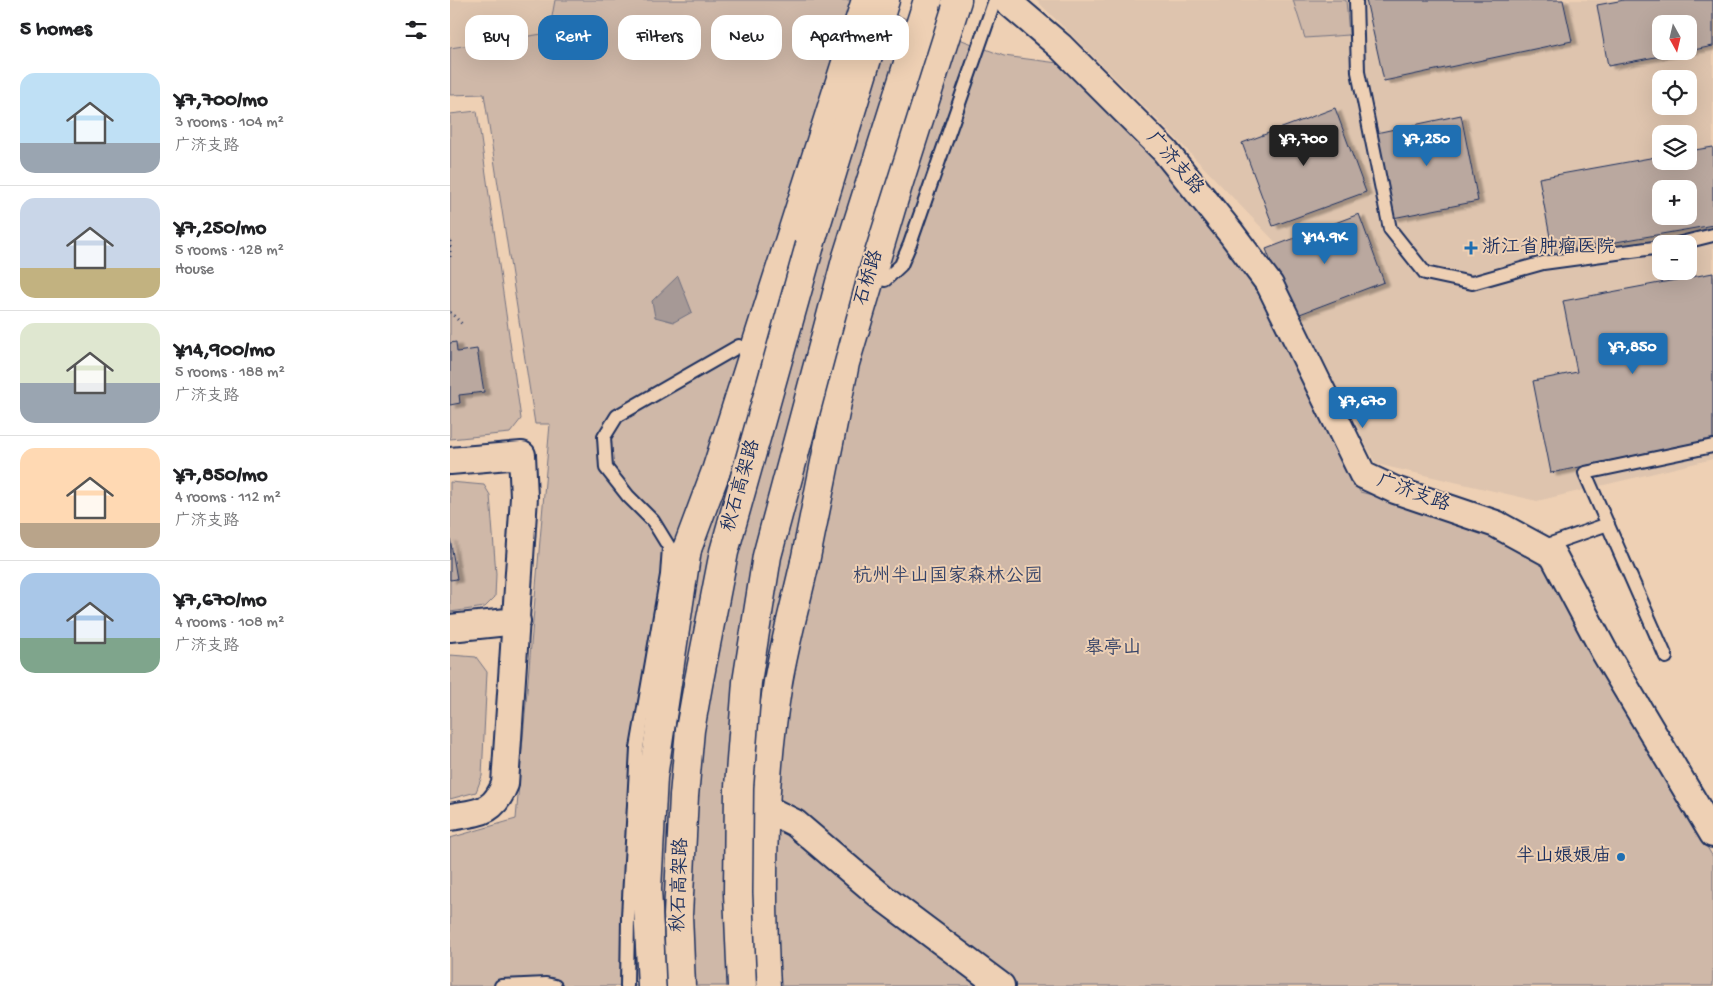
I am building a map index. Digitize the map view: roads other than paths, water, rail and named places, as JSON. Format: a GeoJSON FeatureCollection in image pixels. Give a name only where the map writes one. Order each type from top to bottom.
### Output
{"type":"FeatureCollection","features":[{"type":"Feature","properties":{"kind":"main road"},"geometry":{"type":"LineString","coordinates":[[652,986],[647,889],[653,777],[687,549],[716,471],[866,0]]}},
{"type":"Feature","properties":{"kind":"main road","name":"秋石高架路"},"geometry":{"type":"LineString","coordinates":[[681,986],[678,915],[684,796],[690,730],[724,552],[810,245],[886,0]]}},
{"type":"Feature","properties":{"kind":"main road"},"geometry":{"type":"LineString","coordinates":[[742,986],[738,893],[738,787],[747,682],[767,556],[846,260],[928,0]]}},
{"type":"Feature","properties":{"kind":"main road","name":"石桥路"},"geometry":{"type":"LineString","coordinates":[[766,986],[762,921],[765,808],[778,681],[805,562],[845,363],[898,186],[958,0]]}},
{"type":"Feature","properties":{"kind":"street","name":"广济支路"},"geometry":{"type":"LineString","coordinates":[[1006,0],[1061,47],[1165,151],[1232,233],[1270,285],[1363,475],[1395,490],[1496,524],[1553,555],[1604,651],[1709,819]]}},
{"type":"Feature","properties":{"kind":"street"},"geometry":{"type":"LineString","coordinates":[[450,461],[522,455],[524,497],[505,784],[500,798],[484,811],[450,817]]}},
{"type":"Feature","properties":{"kind":"street"},"geometry":{"type":"LineString","coordinates":[[450,628],[517,621]]}},
{"type":"Feature","properties":{"kind":"street"},"geometry":{"type":"LineString","coordinates":[[765,808],[795,823],[882,897],[1001,986]]}},
{"type":"Feature","properties":{"kind":"lane"},"geometry":{"type":"LineString","coordinates":[[885,280],[901,265],[907,251],[995,0]]}},
{"type":"Feature","properties":{"kind":"lane"},"geometry":{"type":"LineString","coordinates":[[1356,0],[1358,72],[1390,230],[1425,273],[1472,283],[1543,263],[1652,248]]}},
{"type":"Feature","properties":{"kind":"lane"},"geometry":{"type":"LineString","coordinates":[[1697,239],[1713,235]]}},
{"type":"Feature","properties":{"kind":"lane"},"geometry":{"type":"LineString","coordinates":[[627,986],[628,917],[636,748],[668,575],[669,548],[653,521],[628,496],[606,468],[604,437],[617,416],[739,346]]}},
{"type":"Feature","properties":{"kind":"lane"},"geometry":{"type":"LineString","coordinates":[[1666,657],[1585,473],[1713,446]]}},
{"type":"Feature","properties":{"kind":"lane"},"geometry":{"type":"LineString","coordinates":[[1541,548],[1608,524]]}},
{"type":"Feature","properties":{"kind":"lane"},"geometry":{"type":"LineString","coordinates":[[501,986],[546,984],[556,986]]}},
{"type":"Feature","properties":{"kind":"place","name":"浙江省肿瘤医院"},"geometry":{"type":"Point","coordinates":[1471,248]}},
{"type":"Feature","properties":{"kind":"place","name":"半山娘娘庙"},"geometry":{"type":"Point","coordinates":[1621,857]}},
{"type":"Feature","properties":{"kind":"park label","name":"杭州半山国家森林公园"},"geometry":{"type":"Point","coordinates":[948,577]}},
{"type":"Feature","properties":{"kind":"park label","name":"皋亭山"},"geometry":{"type":"Point","coordinates":[1113,649]}}]}
